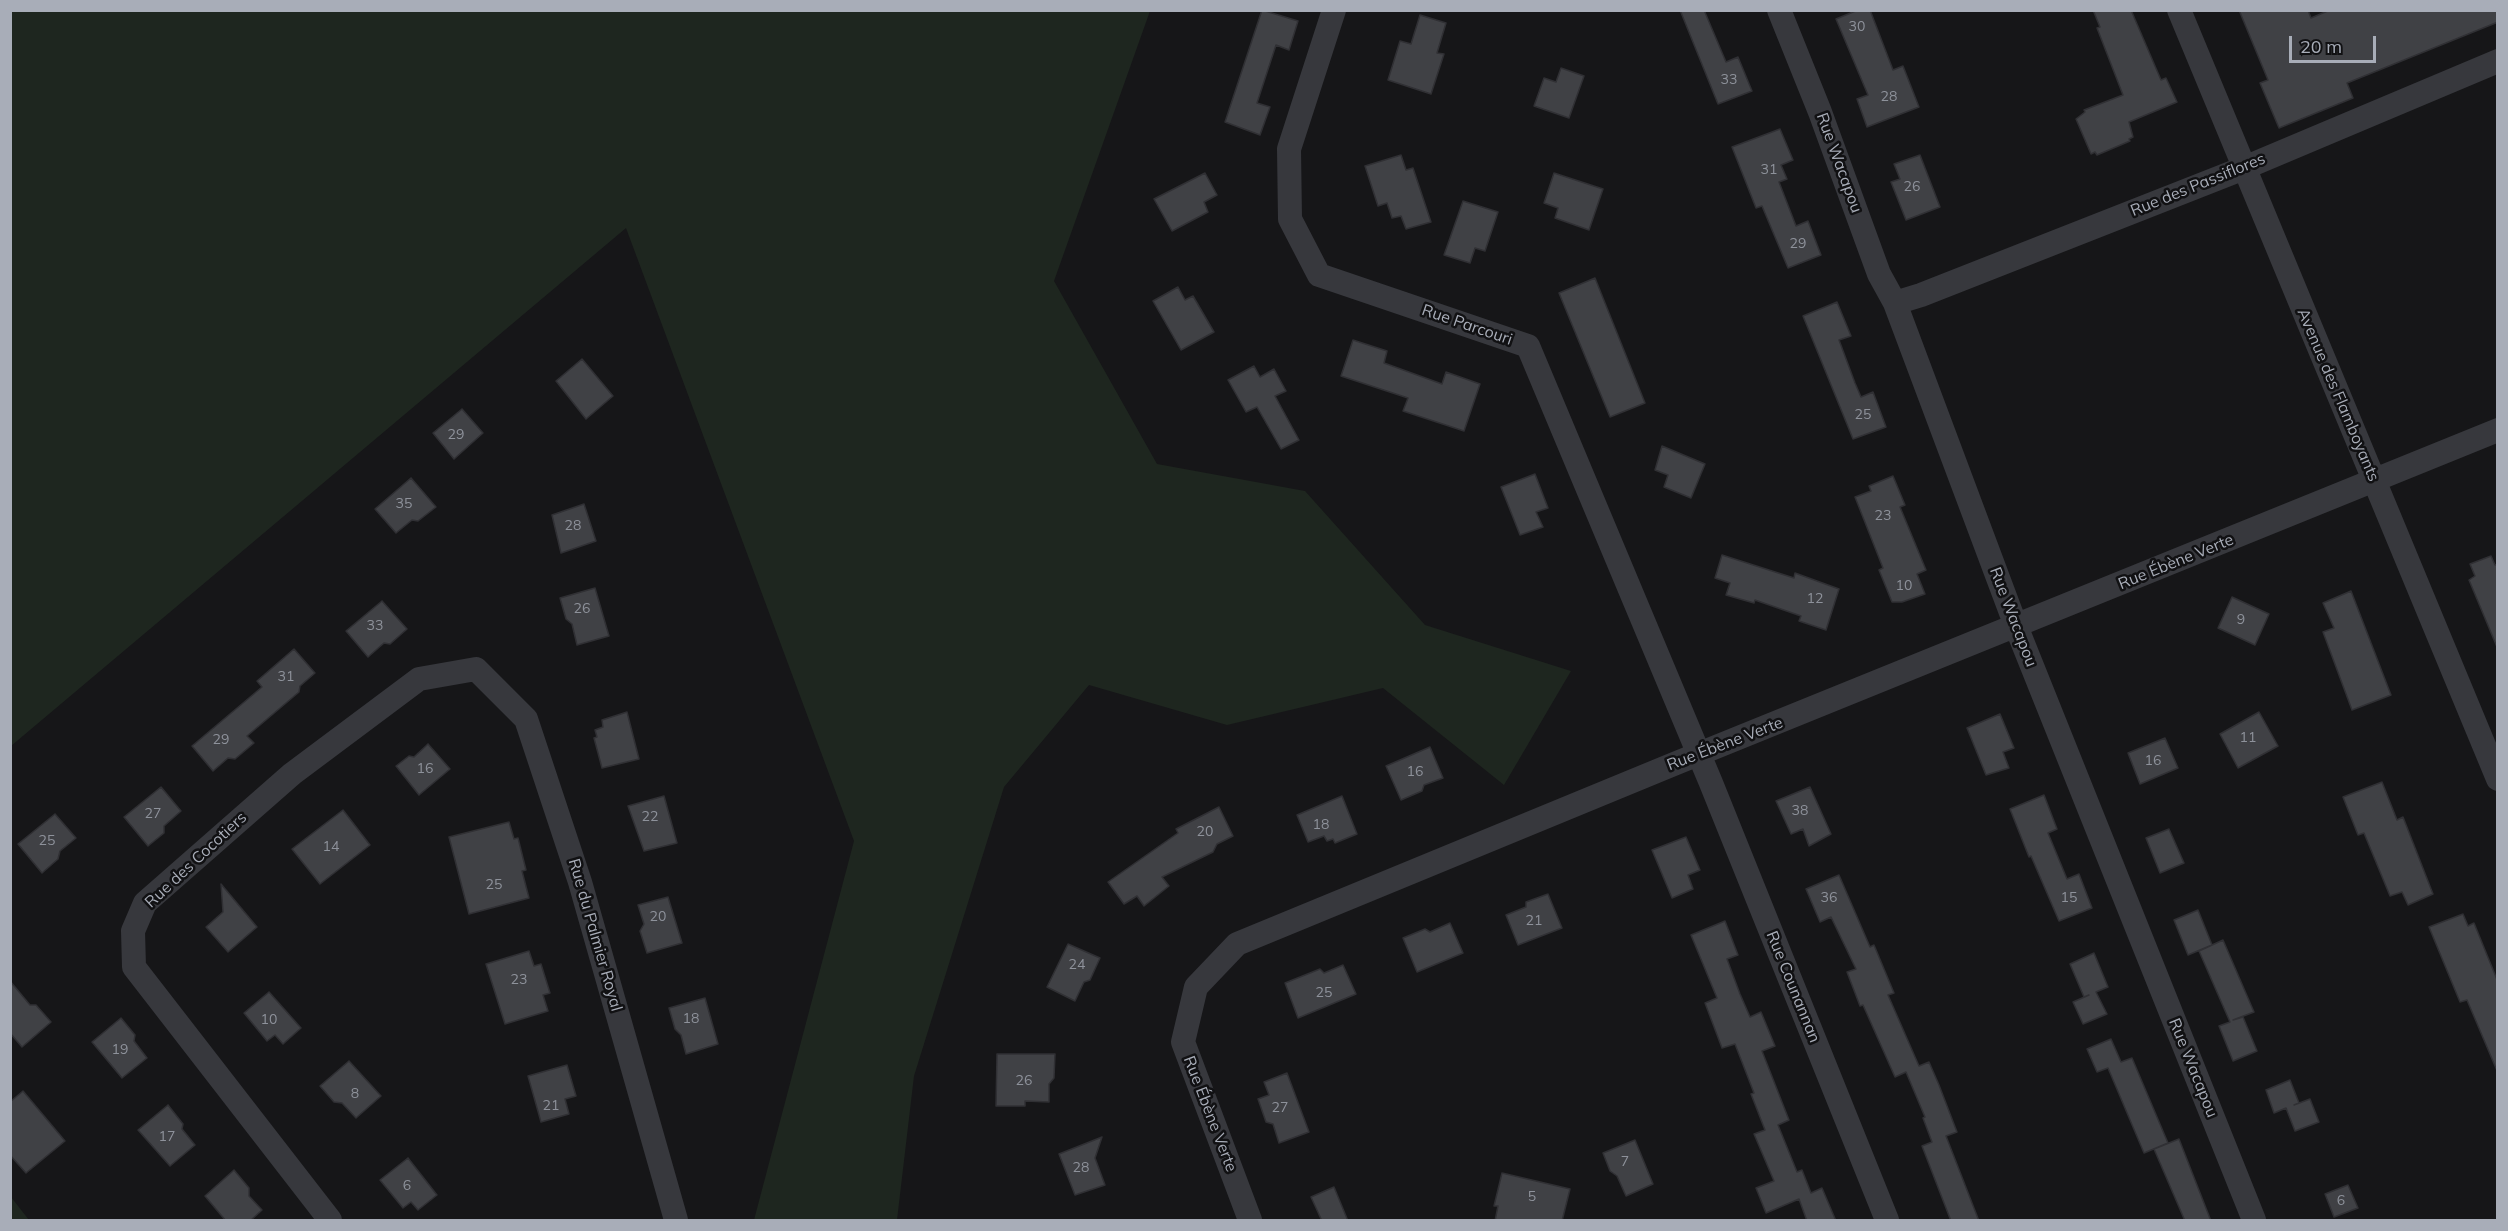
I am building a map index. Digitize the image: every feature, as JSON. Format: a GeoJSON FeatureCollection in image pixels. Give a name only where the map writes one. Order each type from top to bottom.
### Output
{"type":"FeatureCollection","features":[{"type":"Feature","properties":{"kind":"street","name":"Rue Parcouri"},"geometry":{"type":"LineString","coordinates":[[1334,10],[1289,149],[1290,219],[1319,275],[1528,346],[1698,754]]}},
{"type":"Feature","properties":{"kind":"street","name":"Rue Wacapou"},"geometry":{"type":"LineString","coordinates":[[1779,10],[1820,112],[1880,274],[1895,303],[2016,626],[2254,1221]]}},
{"type":"Feature","properties":{"kind":"street","name":"Avenue des Flamboyants"},"geometry":{"type":"LineString","coordinates":[[2179,10],[2498,778]]}},
{"type":"Feature","properties":{"kind":"street","name":"Rue des Passiflores"},"geometry":{"type":"LineString","coordinates":[[1895,303],[1921,295],[2244,168],[2498,61]]}},
{"type":"Feature","properties":{"kind":"street","name":"Rue Ébène Verte"},"geometry":{"type":"LineString","coordinates":[[1250,1221],[1183,1041],[1196,987],[1238,944],[1698,754],[2498,430]]}},
{"type":"Feature","properties":{"kind":"street","name":"Rue des Cocotiers"},"geometry":{"type":"LineString","coordinates":[[330,1221],[134,967],[133,931],[145,903],[292,774],[419,679],[476,669]]}},
{"type":"Feature","properties":{"kind":"street","name":"Rue du Palmier Royal"},"geometry":{"type":"LineString","coordinates":[[476,669],[526,719],[580,882],[676,1221]]}},
{"type":"Feature","properties":{"kind":"street","name":"Rue Counannan"},"geometry":{"type":"LineString","coordinates":[[1698,754],[1887,1221]]}},
{"type":"Feature","properties":{"kind":"shaded area"},"geometry":{"type":"Polygon","coordinates":[[[11,10],[1150,11],[1054,281],[1157,464],[1305,491],[1425,625],[1571,671],[1504,785],[1383,688],[1227,725],[1089,685],[1004,787],[914,1076],[897,1220],[754,1220],[854,841],[626,228],[11,746],[11,10]]]}},
{"type":"Feature","properties":{"kind":"shaded area"},"geometry":{"type":"Polygon","coordinates":[[[11,1197],[29,1220],[11,1220],[11,1197]]]}},
{"type":"Feature","properties":{"kind":"building"},"geometry":{"type":"Polygon","coordinates":[[[1262,10],[1298,21],[1289,50],[1276,45],[1257,103],[1270,107],[1260,135],[1225,122],[1262,10]]]}},
{"type":"Feature","properties":{"kind":"building"},"geometry":{"type":"Polygon","coordinates":[[[1680,10],[1704,10],[1726,62],[1738,57],[1752,91],[1718,104],[1680,10]]]}},
{"type":"Feature","properties":{"kind":"building"},"geometry":{"type":"Polygon","coordinates":[[[1858,10],[1870,10],[1893,70],[1903,66],[1919,107],[1867,127],[1857,99],[1868,95],[1836,19],[1858,10]]]}},
{"type":"Feature","properties":{"kind":"building"},"geometry":{"type":"Polygon","coordinates":[[[2093,10],[2131,10],[2161,80],[2166,78],[2177,102],[2129,122],[2133,137],[2129,139],[2130,141],[2097,155],[2095,152],[2091,154],[2076,119],[2085,112],[2084,110],[2123,95],[2097,28],[2100,27],[2093,10]]]}},
{"type":"Feature","properties":{"kind":"building"},"geometry":{"type":"Polygon","coordinates":[[[2239,10],[2308,10],[2311,18],[2330,10],[2498,10],[2498,22],[2347,83],[2353,98],[2279,128],[2260,83],[2268,80],[2239,10]]]}},
{"type":"Feature","properties":{"kind":"building"},"geometry":{"type":"Polygon","coordinates":[[[1420,15],[1446,23],[1437,53],[1444,54],[1431,94],[1388,80],[1400,41],[1411,44],[1420,15]]]}},
{"type":"Feature","properties":{"kind":"building"},"geometry":{"type":"Polygon","coordinates":[[[1561,68],[1584,76],[1569,118],[1534,106],[1544,78],[1556,82],[1561,68]]]}},
{"type":"Feature","properties":{"kind":"building"},"geometry":{"type":"Polygon","coordinates":[[[1780,129],[1793,160],[1781,165],[1787,179],[1779,182],[1796,226],[1808,221],[1821,255],[1788,268],[1762,206],[1756,208],[1732,147],[1780,129]]]}},
{"type":"Feature","properties":{"kind":"building"},"geometry":{"type":"Polygon","coordinates":[[[1401,155],[1406,170],[1413,168],[1431,222],[1406,229],[1401,216],[1392,218],[1387,203],[1378,206],[1365,166],[1401,155]]]}},
{"type":"Feature","properties":{"kind":"building"},"geometry":{"type":"Polygon","coordinates":[[[1920,155],[1940,207],[1906,220],[1891,182],[1900,179],[1894,164],[1920,155]]]}},
{"type":"Feature","properties":{"kind":"building"},"geometry":{"type":"Polygon","coordinates":[[[1205,173],[1217,195],[1204,202],[1208,212],[1172,231],[1154,199],[1205,173]]]}},
{"type":"Feature","properties":{"kind":"building"},"geometry":{"type":"Polygon","coordinates":[[[1554,173],[1603,189],[1589,230],[1555,218],[1558,208],[1544,203],[1554,173]]]}},
{"type":"Feature","properties":{"kind":"building"},"geometry":{"type":"Polygon","coordinates":[[[1463,201],[1498,212],[1485,251],[1475,248],[1470,263],[1444,255],[1463,201]]]}},
{"type":"Feature","properties":{"kind":"building"},"geometry":{"type":"Polygon","coordinates":[[[1595,278],[1645,403],[1610,417],[1559,293],[1595,278]]]}},
{"type":"Feature","properties":{"kind":"building"},"geometry":{"type":"Polygon","coordinates":[[[1178,287],[1185,300],[1193,296],[1214,332],[1181,350],[1153,301],[1178,287]]]}},
{"type":"Feature","properties":{"kind":"building"},"geometry":{"type":"Polygon","coordinates":[[[1837,302],[1851,336],[1839,340],[1855,383],[1861,397],[1873,392],[1886,427],[1853,439],[1803,316],[1837,302]]]}},
{"type":"Feature","properties":{"kind":"building"},"geometry":{"type":"Polygon","coordinates":[[[1353,340],[1387,351],[1384,363],[1442,384],[1446,372],[1480,384],[1464,431],[1403,411],[1408,398],[1341,376],[1353,340]]]}},
{"type":"Feature","properties":{"kind":"building"},"geometry":{"type":"Polygon","coordinates":[[[582,359],[613,396],[586,419],[556,381],[582,359]]]}},
{"type":"Feature","properties":{"kind":"building"},"geometry":{"type":"Polygon","coordinates":[[[1254,366],[1260,377],[1274,369],[1286,391],[1275,396],[1299,440],[1281,449],[1257,407],[1246,412],[1228,380],[1254,366]]]}},
{"type":"Feature","properties":{"kind":"building"},"geometry":{"type":"Polygon","coordinates":[[[462,409],[483,433],[454,459],[433,433],[462,409]]]}},
{"type":"Feature","properties":{"kind":"building"},"geometry":{"type":"Polygon","coordinates":[[[1662,446],[1705,464],[1691,498],[1664,487],[1668,475],[1655,470],[1662,446]]]}},
{"type":"Feature","properties":{"kind":"building"},"geometry":{"type":"Polygon","coordinates":[[[1535,474],[1548,508],[1536,512],[1543,527],[1520,535],[1501,487],[1535,474]]]}},
{"type":"Feature","properties":{"kind":"building"},"geometry":{"type":"Polygon","coordinates":[[[1893,476],[1905,505],[1900,507],[1926,570],[1917,574],[1925,594],[1902,602],[1892,602],[1879,570],[1883,568],[1855,497],[1871,491],[1869,486],[1893,476]]]}},
{"type":"Feature","properties":{"kind":"building"},"geometry":{"type":"Polygon","coordinates":[[[411,478],[436,507],[418,521],[412,520],[396,533],[375,509],[411,478]]]}},
{"type":"Feature","properties":{"kind":"building"},"geometry":{"type":"Polygon","coordinates":[[[584,504],[596,541],[561,553],[552,515],[584,504]]]}},
{"type":"Feature","properties":{"kind":"building"},"geometry":{"type":"Polygon","coordinates":[[[1722,555],[1794,578],[1795,573],[1839,589],[1826,630],[1799,621],[1801,616],[1755,600],[1754,603],[1726,595],[1730,583],[1715,578],[1722,555]]]}},
{"type":"Feature","properties":{"kind":"building"},"geometry":{"type":"Polygon","coordinates":[[[2491,556],[2495,565],[2498,564],[2497,647],[2469,580],[2475,576],[2470,564],[2491,556]]]}},
{"type":"Feature","properties":{"kind":"building"},"geometry":{"type":"Polygon","coordinates":[[[595,588],[609,636],[577,645],[572,624],[566,619],[560,598],[595,588]]]}},
{"type":"Feature","properties":{"kind":"building"},"geometry":{"type":"Polygon","coordinates":[[[2351,591],[2391,695],[2352,710],[2323,632],[2334,628],[2323,603],[2351,591]]]}},
{"type":"Feature","properties":{"kind":"building"},"geometry":{"type":"Polygon","coordinates":[[[2232,597],[2269,614],[2255,645],[2218,628],[2232,597]]]}},
{"type":"Feature","properties":{"kind":"building"},"geometry":{"type":"Polygon","coordinates":[[[382,601],[407,629],[390,644],[384,643],[368,657],[346,631],[382,601]]]}},
{"type":"Feature","properties":{"kind":"building"},"geometry":{"type":"Polygon","coordinates":[[[294,649],[315,673],[300,686],[299,692],[247,736],[254,743],[235,759],[228,758],[213,771],[192,746],[262,687],[257,681],[294,649]]]}},
{"type":"Feature","properties":{"kind":"building"},"geometry":{"type":"Polygon","coordinates":[[[627,712],[639,759],[602,768],[594,738],[597,737],[595,730],[603,727],[602,720],[627,712]]]}},
{"type":"Feature","properties":{"kind":"building"},"geometry":{"type":"Polygon","coordinates":[[[2259,712],[2278,746],[2238,768],[2220,734],[2259,712]]]}},
{"type":"Feature","properties":{"kind":"building"},"geometry":{"type":"Polygon","coordinates":[[[2000,714],[2014,748],[2003,752],[2009,768],[1986,775],[1967,728],[2000,714]]]}},
{"type":"Feature","properties":{"kind":"building"},"geometry":{"type":"Polygon","coordinates":[[[2165,738],[2178,768],[2140,784],[2128,753],[2165,738]]]}},
{"type":"Feature","properties":{"kind":"building"},"geometry":{"type":"Polygon","coordinates":[[[428,744],[450,769],[419,795],[396,766],[409,756],[414,757],[428,744]]]}},
{"type":"Feature","properties":{"kind":"building"},"geometry":{"type":"Polygon","coordinates":[[[1430,747],[1443,778],[1424,785],[1422,791],[1401,800],[1386,766],[1430,747]]]}},
{"type":"Feature","properties":{"kind":"building"},"geometry":{"type":"Polygon","coordinates":[[[2382,782],[2397,820],[2403,817],[2433,894],[2408,905],[2402,892],[2390,896],[2364,833],[2358,835],[2343,797],[2382,782]]]}},
{"type":"Feature","properties":{"kind":"building"},"geometry":{"type":"Polygon","coordinates":[[[161,787],[181,811],[164,826],[164,833],[148,846],[124,817],[161,787]]]}},
{"type":"Feature","properties":{"kind":"building"},"geometry":{"type":"Polygon","coordinates":[[[1810,787],[1831,834],[1809,846],[1803,829],[1791,834],[1776,801],[1810,787]]]}},
{"type":"Feature","properties":{"kind":"building"},"geometry":{"type":"Polygon","coordinates":[[[2044,795],[2057,829],[2048,833],[2067,879],[2079,874],[2092,908],[2059,921],[2031,856],[2029,857],[2010,809],[2044,795]]]}},
{"type":"Feature","properties":{"kind":"building"},"geometry":{"type":"Polygon","coordinates":[[[664,796],[677,843],[644,851],[628,806],[664,796]]]}},
{"type":"Feature","properties":{"kind":"building"},"geometry":{"type":"Polygon","coordinates":[[[1342,796],[1357,834],[1335,843],[1333,839],[1327,841],[1324,836],[1308,842],[1297,815],[1342,796]]]}},
{"type":"Feature","properties":{"kind":"building"},"geometry":{"type":"Polygon","coordinates":[[[1219,807],[1233,836],[1217,844],[1213,852],[1162,877],[1169,886],[1144,906],[1137,896],[1124,904],[1108,882],[1178,833],[1176,829],[1219,807]]]}},
{"type":"Feature","properties":{"kind":"building"},"geometry":{"type":"Polygon","coordinates":[[[343,810],[370,845],[320,884],[292,849],[343,810]]]}},
{"type":"Feature","properties":{"kind":"building"},"geometry":{"type":"Polygon","coordinates":[[[55,814],[76,838],[60,851],[58,859],[42,873],[18,844],[55,814]]]}},
{"type":"Feature","properties":{"kind":"building"},"geometry":{"type":"Polygon","coordinates":[[[509,822],[514,839],[518,838],[526,870],[522,871],[529,898],[469,914],[449,837],[509,822]]]}},
{"type":"Feature","properties":{"kind":"building"},"geometry":{"type":"Polygon","coordinates":[[[2169,829],[2184,863],[2160,873],[2146,838],[2169,829]]]}},
{"type":"Feature","properties":{"kind":"building"},"geometry":{"type":"Polygon","coordinates":[[[1686,837],[1700,870],[1688,875],[1693,889],[1672,898],[1652,850],[1686,837]]]}},
{"type":"Feature","properties":{"kind":"building"},"geometry":{"type":"Polygon","coordinates":[[[1839,875],[1870,947],[1874,945],[1894,993],[1888,995],[1919,1066],[1929,1062],[1939,1085],[1957,1132],[1946,1136],[1979,1221],[1951,1221],[1922,1146],[1932,1142],[1923,1118],[1925,1117],[1906,1072],[1895,1077],[1863,1005],[1860,1006],[1847,972],[1856,969],[1831,917],[1820,922],[1806,889],[1839,875]]]}},
{"type":"Feature","properties":{"kind":"building"},"geometry":{"type":"Polygon","coordinates":[[[221,884],[257,927],[228,952],[206,927],[223,912],[221,884]]]}},
{"type":"Feature","properties":{"kind":"building"},"geometry":{"type":"Polygon","coordinates":[[[1548,894],[1562,928],[1518,945],[1506,915],[1526,907],[1526,902],[1548,894]]]}},
{"type":"Feature","properties":{"kind":"building"},"geometry":{"type":"Polygon","coordinates":[[[668,897],[682,943],[647,953],[640,931],[644,924],[638,905],[668,897]]]}},
{"type":"Feature","properties":{"kind":"building"},"geometry":{"type":"Polygon","coordinates":[[[2198,910],[2212,945],[2188,955],[2174,920],[2198,910]]]}},
{"type":"Feature","properties":{"kind":"building"},"geometry":{"type":"Polygon","coordinates":[[[2463,914],[2468,926],[2474,923],[2498,982],[2498,1073],[2467,1000],[2460,1002],[2429,927],[2463,914]]]}},
{"type":"Feature","properties":{"kind":"building"},"geometry":{"type":"Polygon","coordinates":[[[1725,921],[1738,955],[1727,959],[1740,994],[1750,1017],[1761,1012],[1775,1046],[1762,1051],[1789,1120],[1778,1125],[1797,1172],[1802,1170],[1811,1193],[1822,1188],[1836,1221],[1807,1221],[1799,1199],[1766,1213],[1756,1188],[1774,1181],[1754,1134],[1765,1130],[1751,1094],[1754,1093],[1735,1044],[1722,1048],[1705,1003],[1717,998],[1691,935],[1725,921]]]}},
{"type":"Feature","properties":{"kind":"building"},"geometry":{"type":"Polygon","coordinates":[[[1450,923],[1463,953],[1417,972],[1403,938],[1425,929],[1430,932],[1450,923]]]}},
{"type":"Feature","properties":{"kind":"building"},"geometry":{"type":"Polygon","coordinates":[[[2223,940],[2254,1012],[2233,1020],[2243,1017],[2257,1051],[2233,1061],[2219,1026],[2230,1022],[2199,951],[2223,940]]]}},
{"type":"Feature","properties":{"kind":"building"},"geometry":{"type":"Polygon","coordinates":[[[1068,944],[1100,958],[1090,980],[1084,982],[1075,1001],[1047,987],[1068,944]]]}},
{"type":"Feature","properties":{"kind":"building"},"geometry":{"type":"Polygon","coordinates":[[[529,951],[534,966],[541,964],[550,993],[543,995],[548,1011],[505,1024],[486,964],[529,951]]]}},
{"type":"Feature","properties":{"kind":"building"},"geometry":{"type":"Polygon","coordinates":[[[2094,953],[2108,987],[2096,992],[2107,1014],[2083,1024],[2073,1002],[2089,995],[2084,997],[2070,964],[2094,953]]]}},
{"type":"Feature","properties":{"kind":"building"},"geometry":{"type":"Polygon","coordinates":[[[1343,965],[1356,994],[1298,1018],[1285,983],[1320,969],[1324,973],[1343,965]]]}},
{"type":"Feature","properties":{"kind":"building"},"geometry":{"type":"Polygon","coordinates":[[[10,981],[30,1005],[36,1005],[51,1022],[22,1047],[10,1033],[10,981]]]}},
{"type":"Feature","properties":{"kind":"building"},"geometry":{"type":"Polygon","coordinates":[[[269,992],[301,1028],[283,1044],[275,1035],[267,1041],[244,1013],[269,992]]]}},
{"type":"Feature","properties":{"kind":"building"},"geometry":{"type":"Polygon","coordinates":[[[705,998],[718,1044],[686,1054],[681,1035],[675,1029],[669,1008],[705,998]]]}},
{"type":"Feature","properties":{"kind":"building"},"geometry":{"type":"Polygon","coordinates":[[[121,1018],[135,1035],[134,1041],[147,1058],[122,1078],[92,1042],[121,1018]]]}},
{"type":"Feature","properties":{"kind":"building"},"geometry":{"type":"Polygon","coordinates":[[[2111,1039],[2121,1062],[2132,1058],[2168,1143],[2144,1153],[2108,1068],[2097,1072],[2087,1049],[2111,1039]]]}},
{"type":"Feature","properties":{"kind":"building"},"geometry":{"type":"Polygon","coordinates":[[[997,1054],[1055,1054],[1054,1078],[1049,1084],[1049,1102],[1025,1101],[1025,1106],[996,1106],[997,1054]]]}},
{"type":"Feature","properties":{"kind":"building"},"geometry":{"type":"Polygon","coordinates":[[[349,1061],[381,1096],[356,1118],[342,1103],[334,1102],[320,1086],[349,1061]]]}},
{"type":"Feature","properties":{"kind":"building"},"geometry":{"type":"Polygon","coordinates":[[[567,1065],[576,1096],[565,1099],[569,1114],[541,1122],[528,1076],[567,1065]]]}},
{"type":"Feature","properties":{"kind":"building"},"geometry":{"type":"Polygon","coordinates":[[[1287,1073],[1309,1132],[1279,1143],[1273,1124],[1266,1122],[1258,1099],[1269,1095],[1264,1082],[1287,1073]]]}},
{"type":"Feature","properties":{"kind":"building"},"geometry":{"type":"Polygon","coordinates":[[[2290,1080],[2299,1103],[2294,1105],[2310,1099],[2319,1122],[2295,1131],[2286,1108],[2274,1113],[2266,1090],[2290,1080]]]}},
{"type":"Feature","properties":{"kind":"building"},"geometry":{"type":"Polygon","coordinates":[[[23,1091],[65,1141],[26,1173],[10,1155],[10,1102],[23,1091]]]}},
{"type":"Feature","properties":{"kind":"building"},"geometry":{"type":"Polygon","coordinates":[[[168,1105],[183,1124],[182,1129],[195,1145],[170,1166],[138,1130],[168,1105]]]}},
{"type":"Feature","properties":{"kind":"building"},"geometry":{"type":"Polygon","coordinates":[[[1102,1137],[1095,1158],[1105,1185],[1075,1195],[1059,1154],[1102,1137]]]}},
{"type":"Feature","properties":{"kind":"building"},"geometry":{"type":"Polygon","coordinates":[[[2179,1139],[2211,1221],[2185,1221],[2154,1149],[2179,1139]]]}},
{"type":"Feature","properties":{"kind":"building"},"geometry":{"type":"Polygon","coordinates":[[[1635,1140],[1653,1184],[1626,1196],[1617,1176],[1610,1171],[1603,1153],[1635,1140]]]}},
{"type":"Feature","properties":{"kind":"building"},"geometry":{"type":"Polygon","coordinates":[[[408,1158],[437,1195],[418,1210],[411,1202],[403,1208],[380,1180],[408,1158]]]}},
{"type":"Feature","properties":{"kind":"building"},"geometry":{"type":"Polygon","coordinates":[[[234,1170],[249,1188],[249,1196],[262,1210],[250,1221],[226,1221],[205,1196],[234,1170]]]}},
{"type":"Feature","properties":{"kind":"building"},"geometry":{"type":"Polygon","coordinates":[[[1502,1173],[1570,1189],[1562,1221],[1495,1221],[1498,1206],[1494,1206],[1502,1173]]]}},
{"type":"Feature","properties":{"kind":"building"},"geometry":{"type":"Polygon","coordinates":[[[2348,1185],[2358,1208],[2334,1217],[2325,1194],[2348,1185]]]}},
{"type":"Feature","properties":{"kind":"building"},"geometry":{"type":"Polygon","coordinates":[[[1334,1187],[1348,1221],[1322,1221],[1311,1197],[1334,1187]]]}}]}
